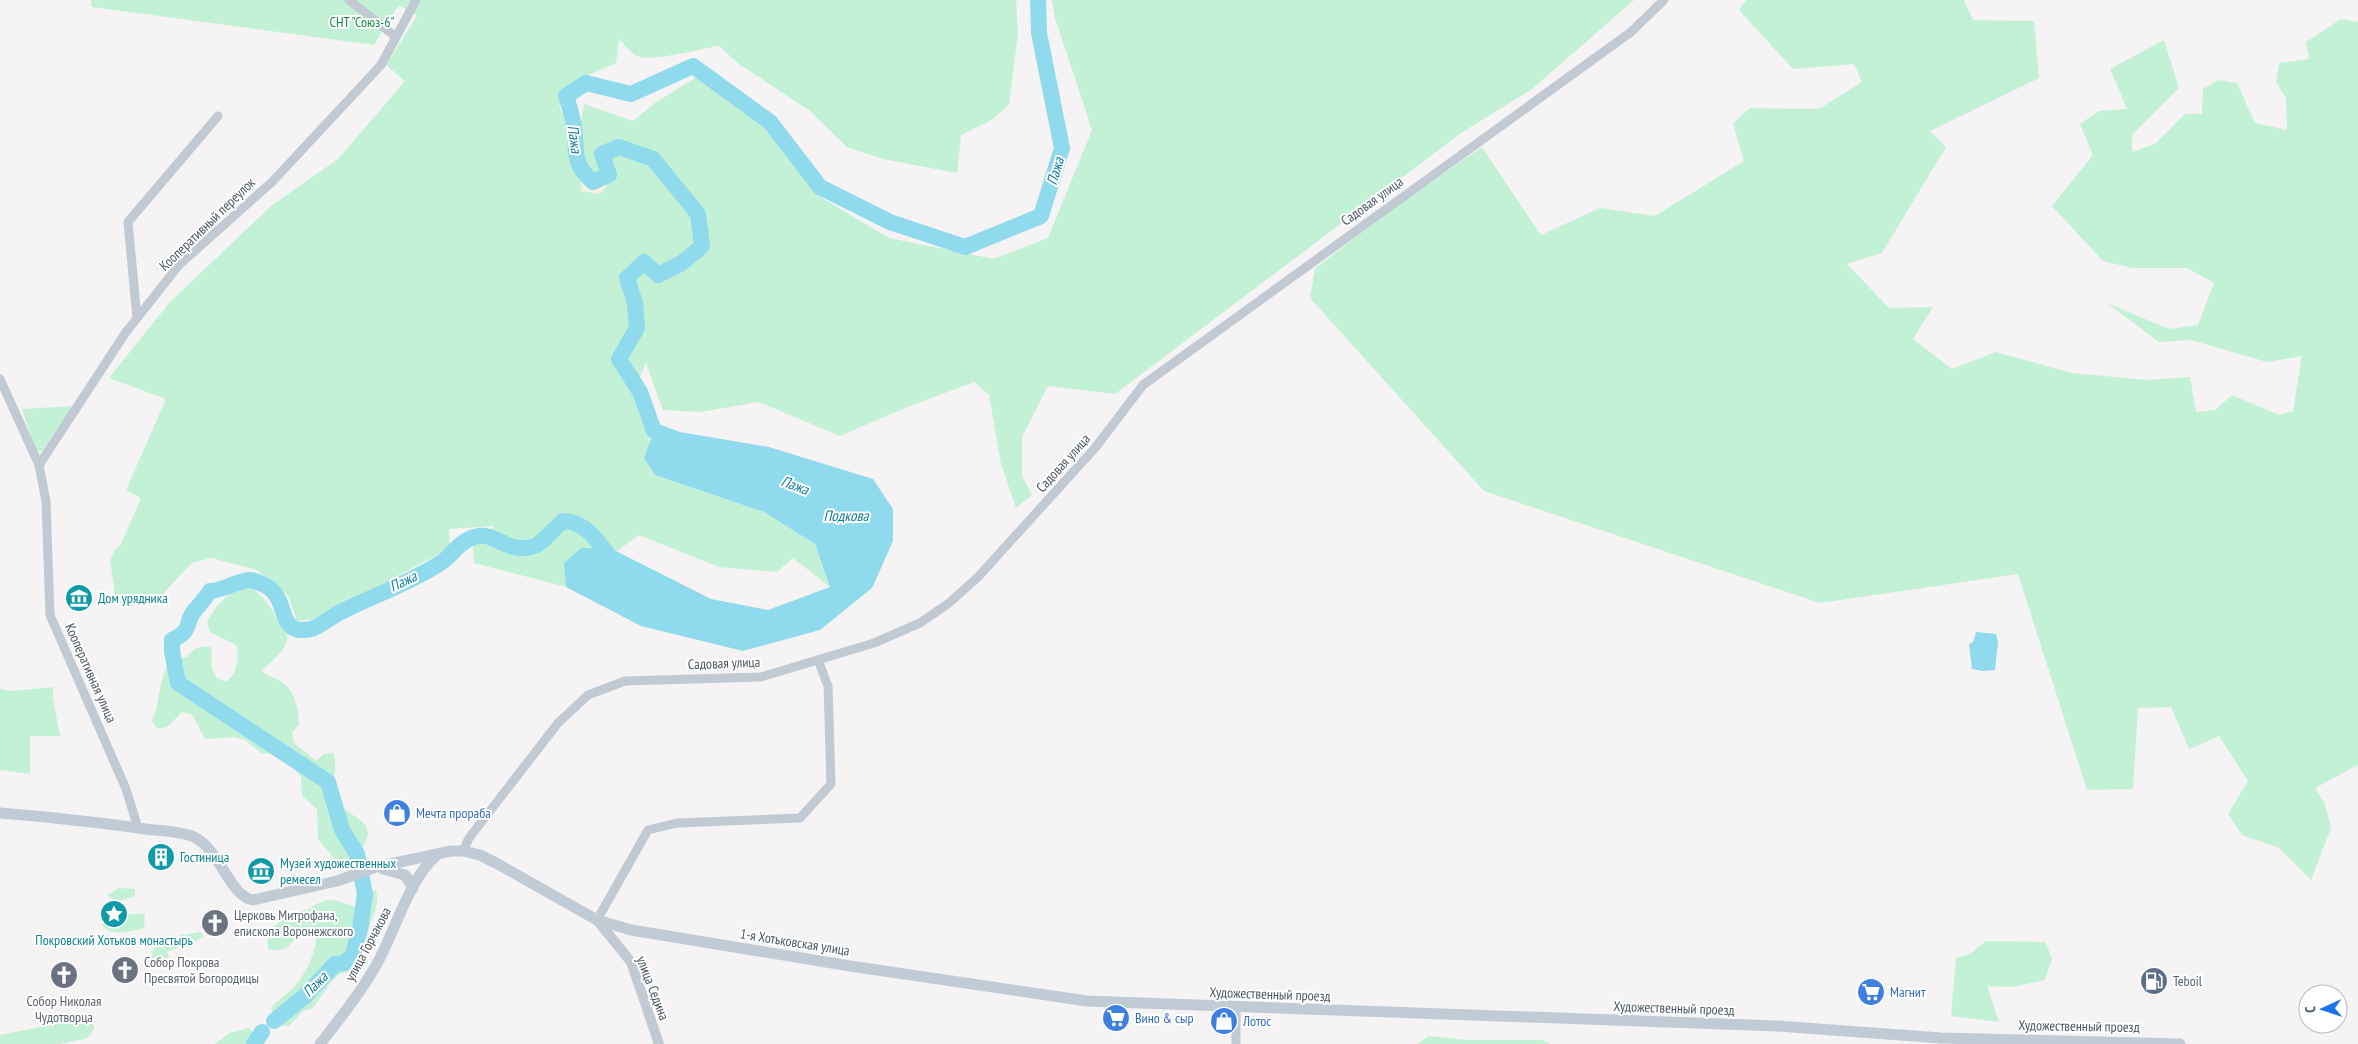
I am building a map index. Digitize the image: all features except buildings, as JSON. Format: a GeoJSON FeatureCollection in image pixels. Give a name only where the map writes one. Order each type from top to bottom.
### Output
{"type":"FeatureCollection","features":[{"type":"Feature","properties":{"kind":"main road"},"geometry":{"type":"LineString","coordinates":[[0,812],[183,834],[204,843],[214,854],[240,894],[248,899],[260,899],[341,880],[376,867],[437,855]]}},
{"type":"Feature","properties":{"kind":"main road","name":"1-я Хотьковская улица"},"geometry":{"type":"LineString","coordinates":[[437,855],[463,851],[496,863],[597,920],[630,930],[1060,998],[1167,1005]]}},
{"type":"Feature","properties":{"kind":"main road","name":"улица Горчакова"},"geometry":{"type":"LineString","coordinates":[[320,1044],[370,976],[413,888],[426,865],[437,855]]}},
{"type":"Feature","properties":{"kind":"main road"},"geometry":{"type":"LineString","coordinates":[[376,867],[405,876],[413,888]]}},
{"type":"Feature","properties":{"kind":"main road","name":"Художественный проезд"},"geometry":{"type":"LineString","coordinates":[[1167,1005],[1777,1026],[1941,1038],[2180,1044]]}},
{"type":"Feature","properties":{"kind":"street"},"geometry":{"type":"LineString","coordinates":[[349,0],[396,37]]}},
{"type":"Feature","properties":{"kind":"street","name":"Кооперативный переулок"},"geometry":{"type":"LineString","coordinates":[[39,465],[137,318],[179,265],[272,182],[317,131],[381,65],[416,0]]}},
{"type":"Feature","properties":{"kind":"street","name":"Садовая улица"},"geometry":{"type":"LineString","coordinates":[[463,851],[470,838],[558,723],[588,695],[625,681],[761,677],[874,642],[920,623],[949,602],[978,577],[1095,448],[1142,385],[1630,32],[1664,0]]}},
{"type":"Feature","properties":{"kind":"street"},"geometry":{"type":"LineString","coordinates":[[137,318],[128,222],[218,116]]}},
{"type":"Feature","properties":{"kind":"street","name":"Кооперативная улица"},"geometry":{"type":"LineString","coordinates":[[0,379],[39,465],[46,501],[50,615],[126,789],[138,828]]}},
{"type":"Feature","properties":{"kind":"street"},"geometry":{"type":"LineString","coordinates":[[597,920],[648,830],[676,823],[800,818],[831,784],[828,686],[818,660]]}},
{"type":"Feature","properties":{"kind":"street","name":"улица Седина"},"geometry":{"type":"LineString","coordinates":[[597,920],[631,962],[659,1044]]}},
{"type":"Feature","properties":{"kind":"street"},"geometry":{"type":"LineString","coordinates":[[1236,1008],[1236,1044]]}},
{"type":"Feature","properties":{"kind":"green space","name":"СНТ \"Союз-6\""},"geometry":{"type":"Polygon","coordinates":[[[91,0],[1016,0],[1018,33],[1009,105],[990,121],[961,135],[957,173],[883,159],[847,147],[810,111],[739,64],[719,46],[651,58],[635,55],[619,39],[616,63],[580,79],[559,105],[576,150],[584,104],[633,121],[656,102],[697,77],[762,125],[822,198],[889,238],[994,259],[1048,238],[1092,130],[1055,18],[1052,0],[1634,0],[1532,89],[1461,133],[1115,394],[1048,386],[1022,437],[1022,476],[1032,495],[1016,508],[1001,464],[989,395],[974,382],[905,408],[840,436],[759,402],[700,412],[663,410],[646,363],[632,394],[650,442],[644,458],[655,475],[764,512],[815,544],[830,587],[793,558],[777,572],[719,567],[639,535],[617,551],[610,548],[581,548],[564,563],[566,587],[474,563],[473,547],[495,526],[449,529],[450,548],[316,619],[297,621],[288,595],[257,570],[211,558],[192,563],[155,602],[126,607],[116,600],[110,560],[114,551],[121,544],[141,498],[126,490],[166,399],[109,378],[170,302],[271,206],[338,159],[405,81],[386,65],[417,16],[399,5],[374,45],[92,7],[91,0]]]}},
{"type":"Feature","properties":{"kind":"green space"},"geometry":{"type":"Polygon","coordinates":[[[1746,0],[1964,0],[1973,20],[2034,21],[2039,78],[1930,131],[1946,147],[1882,253],[1847,264],[1889,308],[1933,307],[1913,339],[1952,369],[1996,352],[2072,373],[2147,380],[2190,377],[2196,412],[2215,410],[2232,395],[2279,415],[2293,411],[2302,356],[2267,362],[2191,340],[2159,342],[2107,303],[2169,329],[2198,325],[2214,283],[2187,268],[2132,268],[2103,261],[2052,206],[2093,155],[2080,124],[2099,111],[2127,109],[2110,69],[2164,40],[2179,88],[2132,135],[2132,152],[2155,144],[2185,114],[2202,114],[2203,89],[2218,80],[2237,83],[2255,123],[2287,130],[2286,98],[2276,82],[2279,63],[2309,59],[2306,42],[2341,19],[2358,22],[2358,765],[2315,788],[2325,804],[2331,828],[2311,880],[2279,848],[2242,835],[2228,814],[2248,781],[2219,736],[2189,749],[2171,707],[2138,708],[2133,789],[2087,790],[2018,574],[1820,603],[1484,491],[1310,298],[1315,269],[1385,214],[1482,147],[1541,235],[1600,208],[1655,216],[1744,161],[1733,123],[1750,108],[1819,109],[1862,82],[1854,64],[1793,69],[1739,10],[1746,0]]]}},
{"type":"Feature","properties":{"kind":"green space"},"geometry":{"type":"Polygon","coordinates":[[[73,406],[42,451],[36,452],[22,409],[73,406]]]}},
{"type":"Feature","properties":{"kind":"green space"},"geometry":{"type":"Polygon","coordinates":[[[251,587],[264,599],[278,621],[287,629],[284,648],[262,671],[282,682],[293,695],[297,707],[299,725],[292,732],[293,742],[316,761],[323,754],[333,753],[335,763],[335,794],[339,803],[360,820],[368,831],[360,851],[347,861],[337,862],[318,839],[317,809],[302,796],[301,777],[290,760],[281,755],[261,753],[245,740],[235,737],[206,739],[191,714],[182,712],[168,726],[158,729],[152,721],[165,672],[170,664],[177,659],[187,657],[197,648],[203,646],[211,647],[212,669],[217,678],[226,682],[233,674],[238,655],[236,645],[210,632],[207,622],[224,598],[237,590],[251,587]]]}},
{"type":"Feature","properties":{"kind":"green space"},"geometry":{"type":"Polygon","coordinates":[[[53,687],[53,698],[60,736],[30,736],[30,774],[0,770],[0,689],[12,691],[53,687]]]}},
{"type":"Feature","properties":{"kind":"green space"},"geometry":{"type":"Polygon","coordinates":[[[119,888],[135,889],[135,895],[121,900],[110,898],[107,895],[119,888]]]}},
{"type":"Feature","properties":{"kind":"green space"},"geometry":{"type":"Polygon","coordinates":[[[376,890],[376,906],[368,931],[364,954],[358,968],[338,975],[313,1008],[303,1011],[289,1026],[280,1026],[274,1018],[271,1009],[302,977],[315,948],[316,935],[309,928],[298,935],[288,947],[277,950],[268,949],[267,930],[276,925],[290,912],[303,911],[323,901],[338,901],[356,907],[370,892],[376,890]]]}},
{"type":"Feature","properties":{"kind":"green space"},"geometry":{"type":"Polygon","coordinates":[[[120,908],[128,914],[145,914],[144,928],[127,932],[116,932],[106,929],[102,925],[107,912],[120,908]]]}},
{"type":"Feature","properties":{"kind":"green space"},"geometry":{"type":"Polygon","coordinates":[[[201,932],[204,937],[167,952],[169,958],[149,961],[158,939],[201,932]]]}},
{"type":"Feature","properties":{"kind":"green space"},"geometry":{"type":"Polygon","coordinates":[[[1986,941],[2045,942],[2052,958],[2045,980],[2012,987],[1987,986],[1999,1022],[1951,1016],[1956,958],[1970,954],[1986,941]]]}},
{"type":"Feature","properties":{"kind":"green space"},"geometry":{"type":"Polygon","coordinates":[[[91,1017],[94,1029],[88,1038],[60,1044],[0,1044],[0,1035],[91,1017]]]}},
{"type":"Feature","properties":{"kind":"green space"},"geometry":{"type":"Polygon","coordinates":[[[249,1028],[262,1044],[215,1044],[229,1033],[249,1028]]]}},
{"type":"Feature","properties":{"kind":"green space"},"geometry":{"type":"Polygon","coordinates":[[[1429,1036],[1467,1040],[1542,1040],[1551,1044],[1417,1044],[1429,1036]]]}},
{"type":"Feature","properties":{"kind":"sand"},"geometry":{"type":"Polygon","coordinates":[[[585,175],[593,182],[606,177],[607,186],[600,194],[581,191],[581,180],[585,175]]]}},
{"type":"Feature","properties":{"kind":"water","name":"Подкова"},"geometry":{"type":"Polygon","coordinates":[[[668,430],[769,447],[873,479],[893,509],[893,541],[872,588],[820,630],[743,651],[641,626],[566,587],[564,563],[581,548],[610,548],[711,599],[768,610],[830,587],[815,544],[764,512],[655,475],[644,458],[654,431],[668,430]]]}},
{"type":"Feature","properties":{"kind":"water"},"geometry":{"type":"Polygon","coordinates":[[[1976,632],[1996,634],[1998,642],[1995,670],[1983,671],[1972,669],[1969,644],[1973,642],[1976,632]]]}},
{"type":"Feature","properties":{"kind":"waterway","name":"Пажа"},"geometry":{"type":"LineString","coordinates":[[676,439],[654,431],[640,392],[619,359],[637,328],[635,303],[627,278],[644,262],[658,275],[682,263],[702,246],[698,214],[653,159],[619,147],[602,154],[609,175],[593,182],[578,163],[573,120],[566,96],[586,83],[631,94],[693,66],[770,122],[820,187],[890,222],[965,247],[1041,216],[1062,148],[1039,33],[1038,0]]}},
{"type":"Feature","properties":{"kind":"waterway","name":"Пажа"},"geometry":{"type":"LineString","coordinates":[[274,1021],[305,996],[335,964],[344,963],[353,955],[360,928],[365,894],[357,854],[342,830],[328,782],[178,683],[172,651],[172,640],[183,633],[192,614],[210,591],[251,580],[260,583],[276,594],[284,616],[292,627],[299,630],[311,629],[339,613],[430,569],[445,560],[461,544],[474,537],[491,537],[514,547],[524,548],[538,545],[563,521],[572,522],[587,530],[594,536],[615,565]]}},
{"type":"Feature","properties":{"kind":"waterway","name":"Пажа"},"geometry":{"type":"LineString","coordinates":[[254,1044],[262,1032]]}},
{"type":"Feature","properties":{"kind":"place","name":"Дом урядника"},"geometry":{"type":"Point","coordinates":[79,598]}},
{"type":"Feature","properties":{"kind":"place","name":"Мечта прораба"},"geometry":{"type":"Point","coordinates":[397,813]}},
{"type":"Feature","properties":{"kind":"place","name":"Гостиница"},"geometry":{"type":"Point","coordinates":[161,857]}},
{"type":"Feature","properties":{"kind":"place","name":"Музей художественных ремесел"},"geometry":{"type":"Point","coordinates":[261,871]}},
{"type":"Feature","properties":{"kind":"place","name":"Покровский Хотьков монастырь"},"geometry":{"type":"Point","coordinates":[114,914]}},
{"type":"Feature","properties":{"kind":"place","name":"Церковь Митрофана, епископа Воронежского"},"geometry":{"type":"Point","coordinates":[215,923]}},
{"type":"Feature","properties":{"kind":"place","name":"Собор Покрова Пресвятой Богородицы"},"geometry":{"type":"Point","coordinates":[125,970]}},
{"type":"Feature","properties":{"kind":"place","name":"Собор Николая Чудотворца"},"geometry":{"type":"Point","coordinates":[64,975]}},
{"type":"Feature","properties":{"kind":"place","name":"Teboil"},"geometry":{"type":"Point","coordinates":[2154,981]}},
{"type":"Feature","properties":{"kind":"place","name":"Магнит"},"geometry":{"type":"Point","coordinates":[1871,992]}},
{"type":"Feature","properties":{"kind":"place","name":"Вино & сыр"},"geometry":{"type":"Point","coordinates":[1116,1018]}},
{"type":"Feature","properties":{"kind":"place","name":"Лотос"},"geometry":{"type":"Point","coordinates":[1224,1021]}}]}
